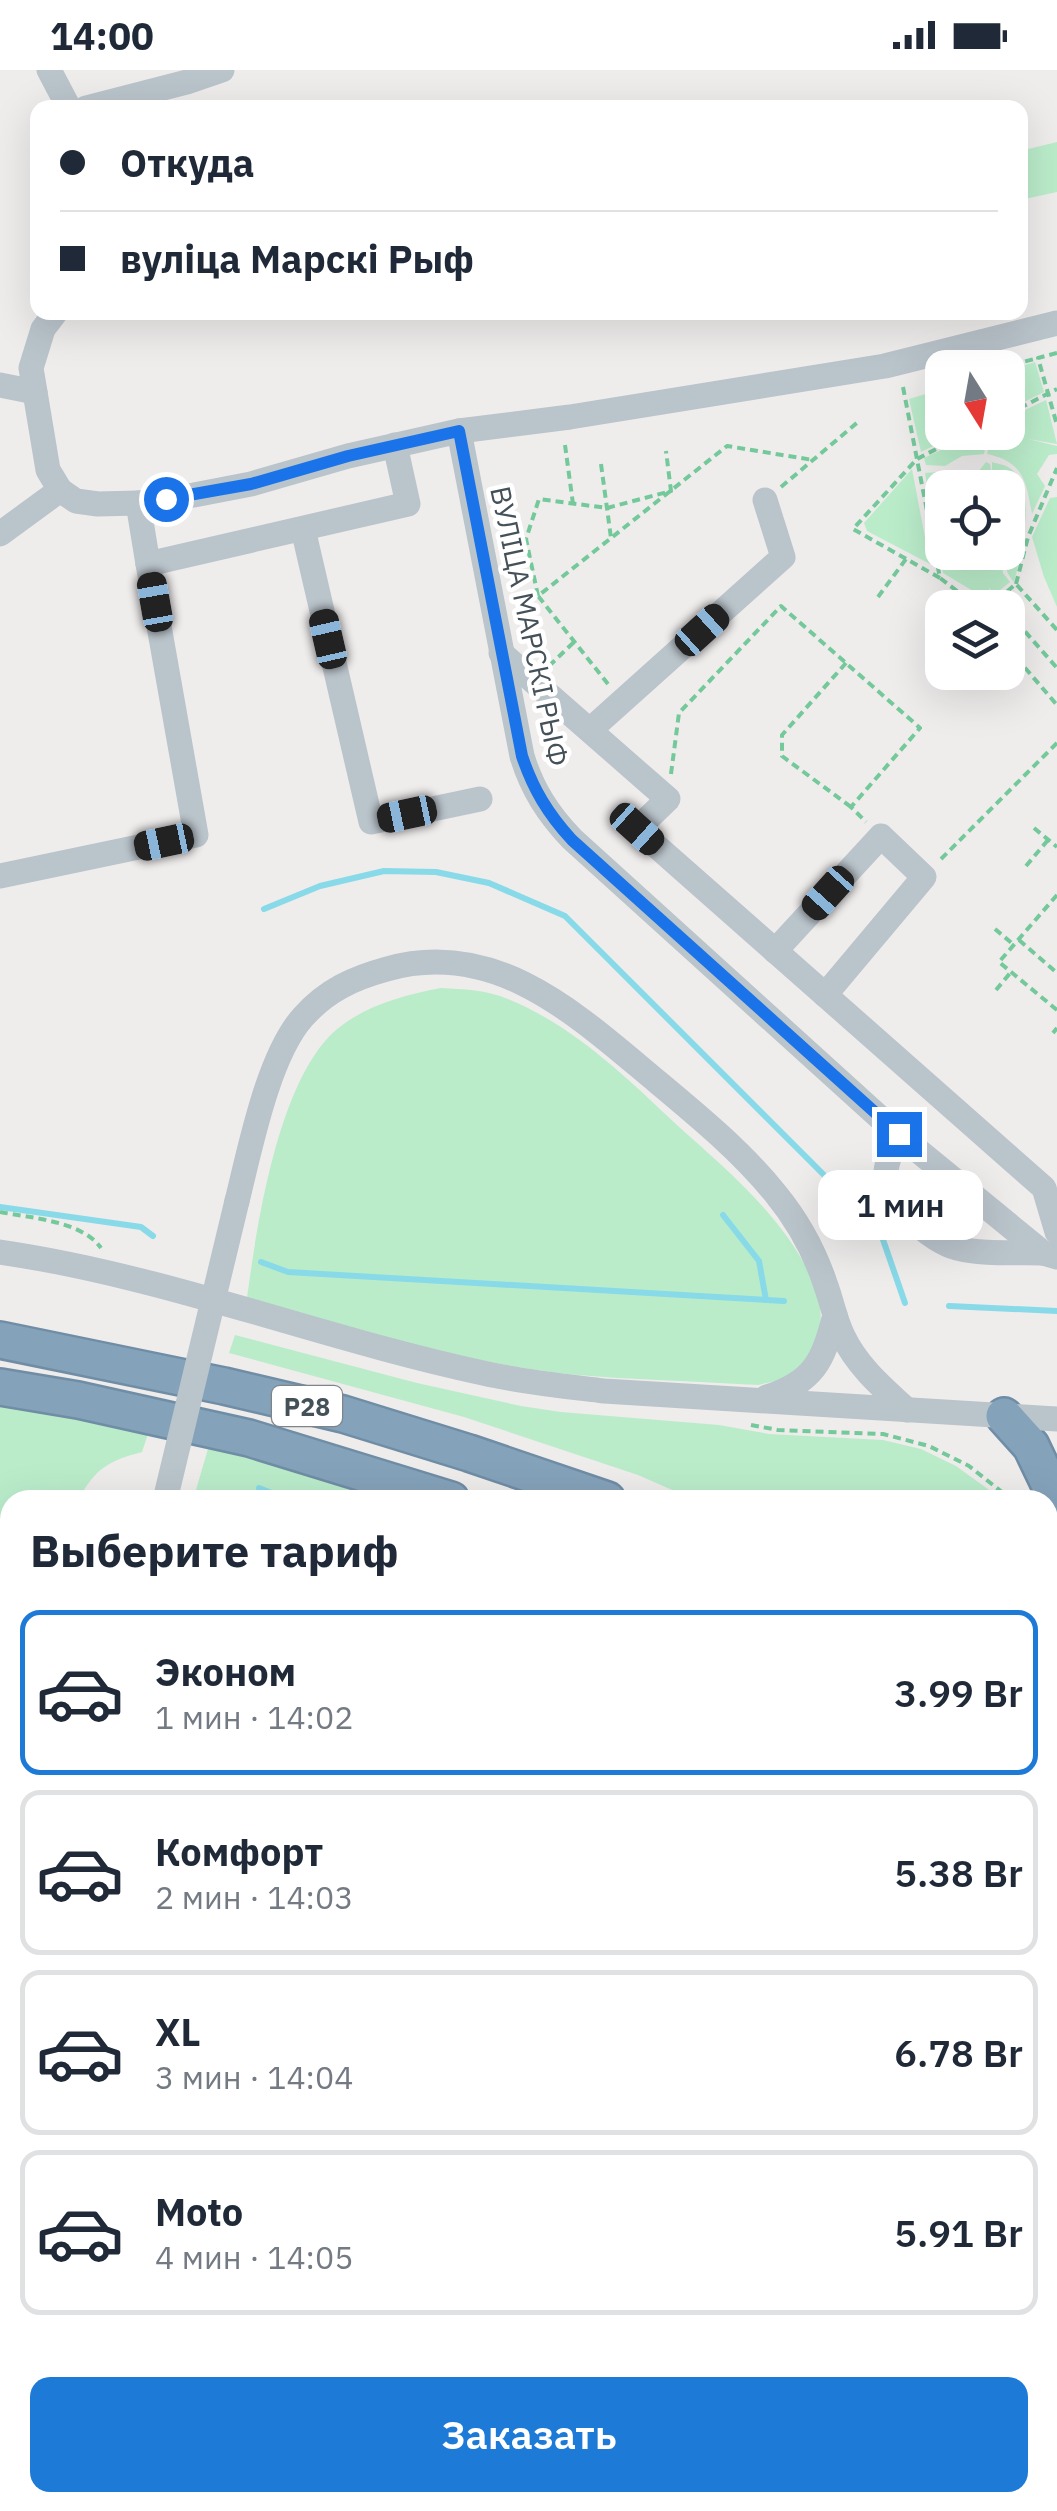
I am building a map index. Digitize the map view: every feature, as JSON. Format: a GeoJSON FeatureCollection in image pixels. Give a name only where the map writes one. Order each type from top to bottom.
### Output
{"type":"FeatureCollection","features":[{"type":"Feature","properties":{"kind":"highway","name":"Р28"},"geometry":{"type":"LineString","coordinates":[[0,1340],[343,1414],[578,1490]]}},
{"type":"Feature","properties":{"kind":"highway","name":"Р28"},"geometry":{"type":"LineString","coordinates":[[0,1387],[250,1438],[419,1490]]}},
{"type":"Feature","properties":{"kind":"highway"},"geometry":{"type":"LineString","coordinates":[[1004,1416],[1031,1446],[1053,1490]]}},
{"type":"Feature","properties":{"kind":"highway"},"geometry":{"type":"LineString","coordinates":[[1053,1490],[1052,1445],[1057,1436]]}},
{"type":"Feature","properties":{"kind":"street"},"geometry":{"type":"LineString","coordinates":[[48,70],[64,100]]}},
{"type":"Feature","properties":{"kind":"street"},"geometry":{"type":"LineString","coordinates":[[117,100],[222,70]]}},
{"type":"Feature","properties":{"kind":"street"},"geometry":{"type":"LineString","coordinates":[[50,320],[43,329],[31,368],[48,470],[60,490],[76,501],[98,504],[194,496],[459,431],[570,417],[897,363],[1057,323]]}},
{"type":"Feature","properties":{"kind":"street"},"geometry":{"type":"LineString","coordinates":[[0,385],[35,392]]}},
{"type":"Feature","properties":{"kind":"street","name":"ВУЛІЦА МАРСКІ РЫФ"},"geometry":{"type":"LineString","coordinates":[[459,431],[522,756],[539,800],[552,819],[899,1134],[1052,1247]]}},
{"type":"Feature","properties":{"kind":"street"},"geometry":{"type":"LineString","coordinates":[[148,564],[408,504],[395,445]]}},
{"type":"Feature","properties":{"kind":"street"},"geometry":{"type":"LineString","coordinates":[[0,534],[60,490]]}},
{"type":"Feature","properties":{"kind":"street"},"geometry":{"type":"LineString","coordinates":[[590,730],[783,557],[765,500]]}},
{"type":"Feature","properties":{"kind":"street"},"geometry":{"type":"LineString","coordinates":[[0,876],[196,835],[138,503]]}},
{"type":"Feature","properties":{"kind":"street"},"geometry":{"type":"LineString","coordinates":[[303,528],[371,822],[480,799]]}},
{"type":"Feature","properties":{"kind":"street"},"geometry":{"type":"LineString","coordinates":[[501,653],[668,799],[637,829],[1044,1188],[1052,1247],[961,1249],[942,1244],[904,1211],[891,1193],[886,1166],[899,1134]]}},
{"type":"Feature","properties":{"kind":"street"},"geometry":{"type":"LineString","coordinates":[[775,951],[880,836],[924,877],[825,996]]}},
{"type":"Feature","properties":{"kind":"street"},"geometry":{"type":"LineString","coordinates":[[167,1490],[256,1127],[279,1057],[301,1019],[330,991],[396,966],[436,961],[468,964],[506,976],[566,1008],[685,1105],[746,1162],[799,1226],[855,1356],[907,1410]]}},
{"type":"Feature","properties":{"kind":"street"},"geometry":{"type":"LineString","coordinates":[[0,1252],[103,1270],[485,1374],[604,1391],[1057,1419]]}},
{"type":"Feature","properties":{"kind":"street"},"geometry":{"type":"LineString","coordinates":[[755,1401],[786,1391],[818,1366],[835,1315]]}},
{"type":"Feature","properties":{"kind":"street"},"geometry":{"type":"LineString","coordinates":[[831,1406],[835,1315]]}},
{"type":"Feature","properties":{"kind":"path"},"geometry":{"type":"LineString","coordinates":[[1025,361],[1057,354]]}},
{"type":"Feature","properties":{"kind":"path"},"geometry":{"type":"LineString","coordinates":[[1038,358],[1057,425]]}},
{"type":"Feature","properties":{"kind":"path"},"geometry":{"type":"LineString","coordinates":[[897,363],[940,578]]}},
{"type":"Feature","properties":{"kind":"path"},"geometry":{"type":"LineString","coordinates":[[1025,405],[1057,389]]}},
{"type":"Feature","properties":{"kind":"path"},"geometry":{"type":"LineString","coordinates":[[765,500],[858,422]]}},
{"type":"Feature","properties":{"kind":"path"},"geometry":{"type":"LineString","coordinates":[[565,445],[572,504]]}},
{"type":"Feature","properties":{"kind":"path"},"geometry":{"type":"LineString","coordinates":[[538,596],[727,446],[813,460]]}},
{"type":"Feature","properties":{"kind":"path"},"geometry":{"type":"LineString","coordinates":[[933,450],[917,458],[854,529],[956,590]]}},
{"type":"Feature","properties":{"kind":"path"},"geometry":{"type":"LineString","coordinates":[[666,451],[671,491]]}},
{"type":"Feature","properties":{"kind":"path"},"geometry":{"type":"LineString","coordinates":[[601,464],[611,538]]}},
{"type":"Feature","properties":{"kind":"path"},"geometry":{"type":"LineString","coordinates":[[1009,590],[1016,584],[1028,537],[1057,468]]}},
{"type":"Feature","properties":{"kind":"path"},"geometry":{"type":"LineString","coordinates":[[622,702],[538,596],[526,540],[539,499],[607,508],[671,491]]}},
{"type":"Feature","properties":{"kind":"path"},"geometry":{"type":"LineString","coordinates":[[1048,491],[1057,492]]}},
{"type":"Feature","properties":{"kind":"path"},"geometry":{"type":"LineString","coordinates":[[878,597],[906,559]]}},
{"type":"Feature","properties":{"kind":"path"},"geometry":{"type":"LineString","coordinates":[[1016,584],[1057,630]]}},
{"type":"Feature","properties":{"kind":"path"},"geometry":{"type":"LineString","coordinates":[[668,799],[679,713],[781,606],[920,728],[851,807]]}},
{"type":"Feature","properties":{"kind":"path"},"geometry":{"type":"LineString","coordinates":[[1025,632],[1057,668]]}},
{"type":"Feature","properties":{"kind":"path"},"geometry":{"type":"LineString","coordinates":[[533,681],[574,642]]}},
{"type":"Feature","properties":{"kind":"path"},"geometry":{"type":"LineString","coordinates":[[846,663],[782,735],[782,756],[851,807],[880,836]]}},
{"type":"Feature","properties":{"kind":"path"},"geometry":{"type":"LineString","coordinates":[[1025,670],[1057,705]]}},
{"type":"Feature","properties":{"kind":"path"},"geometry":{"type":"LineString","coordinates":[[924,877],[1057,743]]}},
{"type":"Feature","properties":{"kind":"path"},"geometry":{"type":"LineString","coordinates":[[1034,828],[1057,847]]}},
{"type":"Feature","properties":{"kind":"path"},"geometry":{"type":"LineString","coordinates":[[1026,866],[1048,840]]}},
{"type":"Feature","properties":{"kind":"path"},"geometry":{"type":"LineString","coordinates":[[1057,895],[1000,962],[1057,1010]]}},
{"type":"Feature","properties":{"kind":"path"},"geometry":{"type":"LineString","coordinates":[[995,929],[1057,973]]}},
{"type":"Feature","properties":{"kind":"path"},"geometry":{"type":"LineString","coordinates":[[996,990],[1010,972]]}},
{"type":"Feature","properties":{"kind":"green space"},"geometry":{"type":"Polygon","coordinates":[[[1057,142],[1057,192],[1028,198],[1028,149],[1057,142]]]}},
{"type":"Feature","properties":{"kind":"green space"},"geometry":{"type":"Polygon","coordinates":[[[1035,362],[1044,392],[1025,402],[1025,365],[1035,362]]]}},
{"type":"Feature","properties":{"kind":"green space"},"geometry":{"type":"Polygon","coordinates":[[[925,394],[925,450],[921,452],[909,399],[925,394]]]}},
{"type":"Feature","properties":{"kind":"green space"},"geometry":{"type":"Polygon","coordinates":[[[1046,400],[1057,444],[1028,439],[1057,446],[1057,454],[1049,455],[1037,474],[1045,486],[1032,514],[1025,470],[987,454],[988,450],[1025,450],[1025,410],[1046,400]]]}},
{"type":"Feature","properties":{"kind":"green space"},"geometry":{"type":"Polygon","coordinates":[[[941,450],[985,450],[984,454],[962,456],[945,466],[926,465],[924,458],[941,450]]]}},
{"type":"Feature","properties":{"kind":"green space"},"geometry":{"type":"Polygon","coordinates":[[[992,462],[1004,465],[1011,470],[992,470],[992,462]]]}},
{"type":"Feature","properties":{"kind":"green space"},"geometry":{"type":"Polygon","coordinates":[[[912,469],[925,538],[925,561],[867,531],[864,523],[912,469]]]}},
{"type":"Feature","properties":{"kind":"green space"},"geometry":{"type":"Polygon","coordinates":[[[1057,497],[1057,607],[1032,537],[1050,498],[1057,497]]]}},
{"type":"Feature","properties":{"kind":"green space"},"geometry":{"type":"Polygon","coordinates":[[[942,570],[1003,570],[1010,582],[1000,590],[971,590],[942,570]]]}},
{"type":"Feature","properties":{"kind":"green space"},"geometry":{"type":"Polygon","coordinates":[[[1017,570],[1014,582],[1007,572],[1017,570]]]}},
{"type":"Feature","properties":{"kind":"green space"},"geometry":{"type":"Polygon","coordinates":[[[441,988],[500,996],[555,1023],[619,1072],[737,1180],[774,1219],[815,1287],[821,1320],[816,1354],[785,1379],[758,1385],[567,1374],[446,1352],[247,1298],[274,1152],[302,1078],[320,1048],[341,1026],[376,1006],[441,988]]]}},
{"type":"Feature","properties":{"kind":"green space"},"geometry":{"type":"Polygon","coordinates":[[[235,1335],[521,1406],[719,1425],[769,1434],[883,1440],[921,1449],[956,1466],[989,1490],[672,1490],[464,1417],[229,1353],[235,1335]]]}},
{"type":"Feature","properties":{"kind":"green space"},"geometry":{"type":"Polygon","coordinates":[[[0,1405],[149,1431],[142,1452],[104,1467],[84,1490],[0,1490],[0,1405]]]}},
{"type":"Feature","properties":{"kind":"green space"},"geometry":{"type":"Polygon","coordinates":[[[210,1442],[363,1490],[196,1490],[210,1442]]]}},
{"type":"Feature","properties":{"kind":"waterway"},"geometry":{"type":"LineString","coordinates":[[264,909],[320,886],[384,871],[436,872],[489,883],[565,916],[880,1231],[905,1303]]}},
{"type":"Feature","properties":{"kind":"waterway"},"geometry":{"type":"LineString","coordinates":[[0,1207],[141,1227],[153,1236]]}},
{"type":"Feature","properties":{"kind":"waterway"},"geometry":{"type":"LineString","coordinates":[[723,1215],[759,1261],[766,1300]]}},
{"type":"Feature","properties":{"kind":"waterway"},"geometry":{"type":"LineString","coordinates":[[261,1262],[288,1272],[784,1301]]}},
{"type":"Feature","properties":{"kind":"waterway"},"geometry":{"type":"LineString","coordinates":[[949,1306],[1057,1311]]}},
{"type":"Feature","properties":{"kind":"waterway"},"geometry":{"type":"LineString","coordinates":[[259,1488],[264,1490]]}},
{"type":"Feature","properties":{"kind":"route"},"geometry":{"type":"LineString","coordinates":[[166,499],[251,484],[348,456],[459,431],[522,756],[539,800],[572,840],[899,1134]]}}]}
